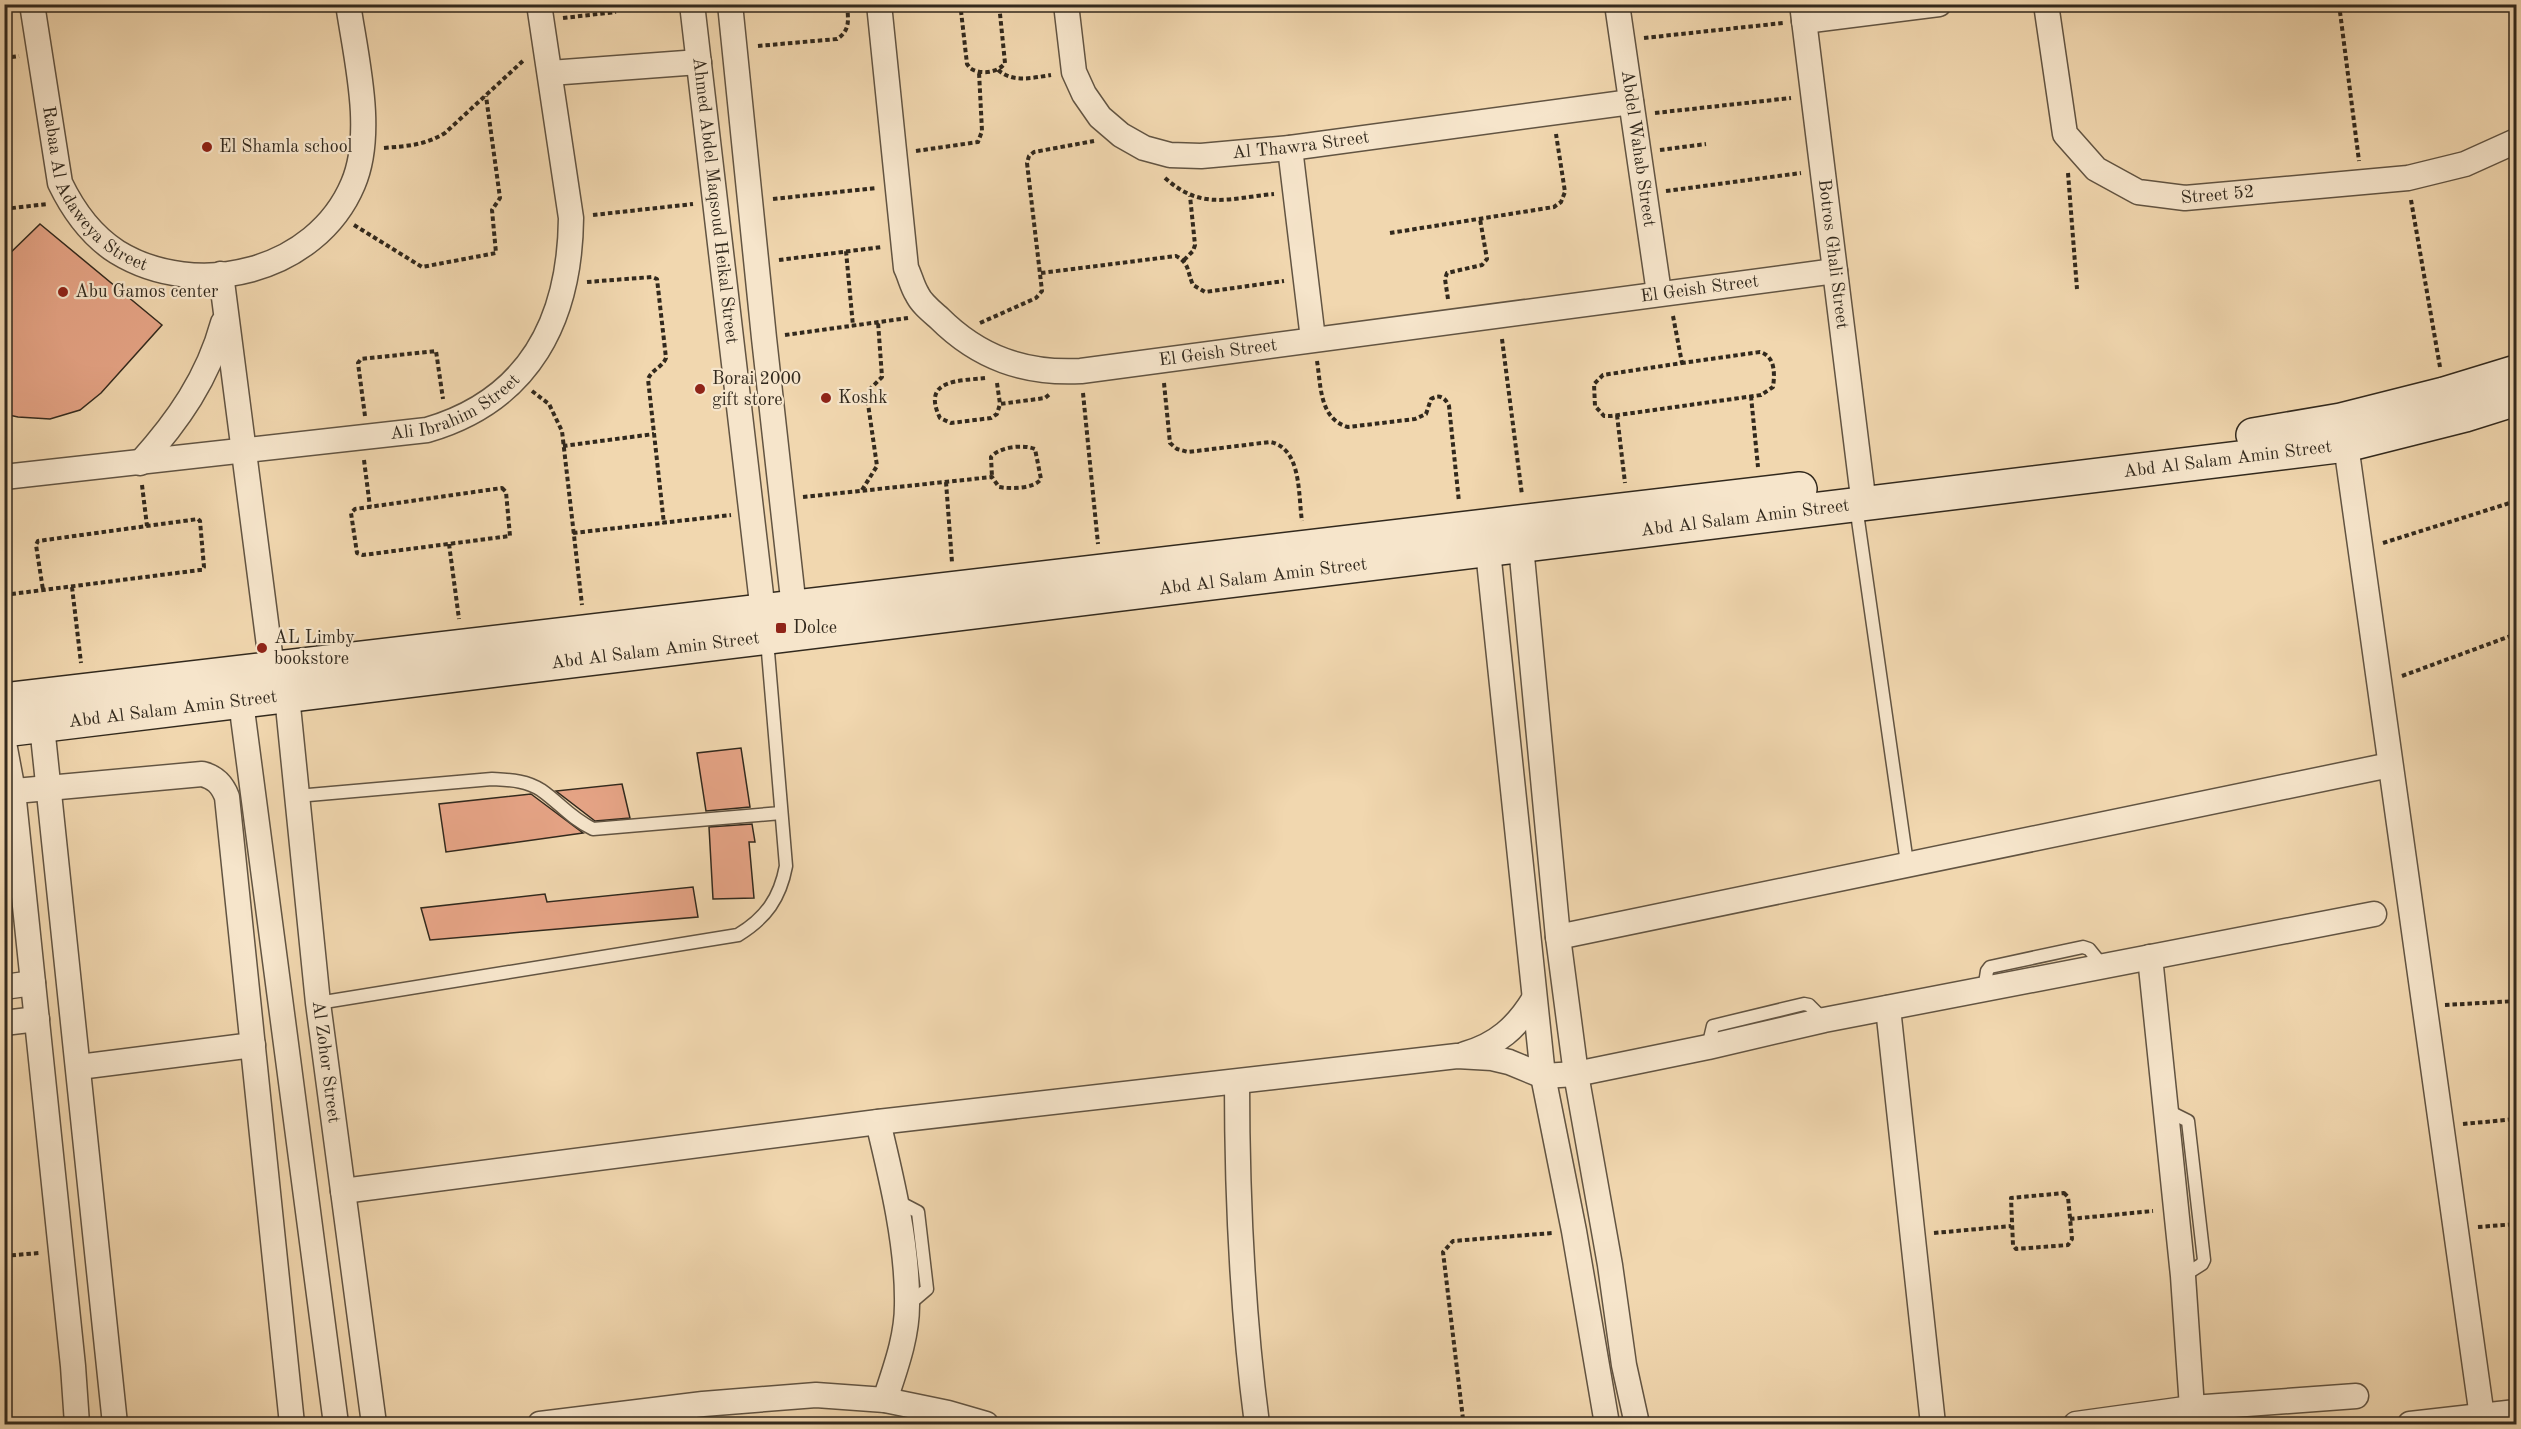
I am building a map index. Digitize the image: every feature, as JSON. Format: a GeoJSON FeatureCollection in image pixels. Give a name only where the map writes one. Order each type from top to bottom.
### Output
{"type":"FeatureCollection","features":[{"type":"Feature","properties":{"kind":"street","name":"Rabaa Al Adaweya Street"},"geometry":{"type":"LineString","coordinates":[[32,4],[60,183],[69,201],[90,229],[116,252],[148,267],[181,275],[221,274],[251,270],[284,258],[313,239],[337,214],[354,183],[363,149],[356,6]]}},
{"type":"Feature","properties":{"kind":"street","name":"Ahmed Abdel Maqsoud Heikal Street"},"geometry":{"type":"LineString","coordinates":[[692,4],[752,513],[780,624]]}},
{"type":"Feature","properties":{"kind":"street","name":"Ahmed Abdel Maqsoud Heikal Street"},"geometry":{"type":"LineString","coordinates":[[730,4],[782,500],[780,624]]}},
{"type":"Feature","properties":{"kind":"street","name":"El Geish Street"},"geometry":{"type":"LineString","coordinates":[[879,4],[906,268],[917,296],[955,334],[978,349],[1027,369],[1081,371],[1835,270]]}},
{"type":"Feature","properties":{"kind":"street","name":"Al Thawra Street"},"geometry":{"type":"LineString","coordinates":[[1066,4],[1074,72],[1084,94],[1100,117],[1121,135],[1144,148],[1170,155],[1202,156],[1290,148],[1552,113],[1632,109]]}},
{"type":"Feature","properties":{"kind":"street","name":"Abdel Wahab Street"},"geometry":{"type":"LineString","coordinates":[[1617,4],[1645,194],[1664,292]]}},
{"type":"Feature","properties":{"kind":"street"},"geometry":{"type":"LineString","coordinates":[[1803,13],[1939,4]]}},
{"type":"Feature","properties":{"kind":"street"},"geometry":{"type":"LineString","coordinates":[[2046,4],[2064,134]]}},
{"type":"Feature","properties":{"kind":"street","name":"Botros Ghali Street"},"geometry":{"type":"LineString","coordinates":[[1803,13],[1860,497]]}},
{"type":"Feature","properties":{"kind":"street","name":"Ali Ibrahim Street"},"geometry":{"type":"LineString","coordinates":[[4,477],[427,430],[447,424],[480,407],[517,378],[539,349],[550,328],[566,283],[571,251],[571,218],[542,22]]}},
{"type":"Feature","properties":{"kind":"street"},"geometry":{"type":"LineString","coordinates":[[550,73],[699,62]]}},
{"type":"Feature","properties":{"kind":"street","name":"Street 52"},"geometry":{"type":"LineString","coordinates":[[2064,134],[2096,170],[2138,192],[2185,198],[2408,178],[2465,164],[2517,141]]}},
{"type":"Feature","properties":{"kind":"street"},"geometry":{"type":"LineString","coordinates":[[1290,148],[1313,339]]}},
{"type":"Feature","properties":{"kind":"street","name":"Al Zohor Street"},"geometry":{"type":"LineString","coordinates":[[221,274],[242,452],[297,796],[318,1003],[374,1425]]}},
{"type":"Feature","properties":{"kind":"street"},"geometry":{"type":"LineString","coordinates":[[140,463],[173,426],[200,384],[219,339],[226,315]]}},
{"type":"Feature","properties":{"kind":"street","name":"Abd Al Salam Amin Street"},"geometry":{"type":"LineString","coordinates":[[4,700],[84,690],[279,683],[780,624],[1488,551],[1523,534],[1628,510],[1760,494],[1860,497],[2341,420],[2444,394],[2517,372]]}},
{"type":"Feature","properties":{"kind":"street","name":"Abd Al Salam Amin Street"},"geometry":{"type":"LineString","coordinates":[[4,730],[241,702],[279,683],[463,646],[585,633],[780,624],[955,590],[1462,529],[1523,534],[2346,445],[2465,415],[2517,399]]}},
{"type":"Feature","properties":{"kind":"street"},"geometry":{"type":"LineString","coordinates":[[2346,445],[2483,1420]]}},
{"type":"Feature","properties":{"kind":"street"},"geometry":{"type":"LineString","coordinates":[[1523,534],[1558,937],[1576,1074],[1610,1265],[1624,1365],[1637,1425]]}},
{"type":"Feature","properties":{"kind":"street"},"geometry":{"type":"LineString","coordinates":[[1488,551],[1543,1076],[1574,1231],[1607,1425]]}},
{"type":"Feature","properties":{"kind":"street","name":"Al Zohor Street"},"geometry":{"type":"LineString","coordinates":[[241,702],[336,1425]]}},
{"type":"Feature","properties":{"kind":"street"},"geometry":{"type":"LineString","coordinates":[[42,726],[116,1425]]}},
{"type":"Feature","properties":{"kind":"street"},"geometry":{"type":"LineString","coordinates":[[4,743],[37,1019],[73,1366],[77,1425]]}},
{"type":"Feature","properties":{"kind":"street"},"geometry":{"type":"LineString","coordinates":[[1558,937],[1907,863],[2390,765]]}},
{"type":"Feature","properties":{"kind":"street"},"geometry":{"type":"LineString","coordinates":[[9,792],[202,774],[211,776],[224,788],[227,797],[292,1425]]}},
{"type":"Feature","properties":{"kind":"street"},"geometry":{"type":"LineString","coordinates":[[1457,1056],[1492,1058],[1509,1062],[1543,1076],[1576,1074],[1824,1020],[2374,914]]}},
{"type":"Feature","properties":{"kind":"street"},"geometry":{"type":"LineString","coordinates":[[2150,957],[2183,1276],[2192,1419]]}},
{"type":"Feature","properties":{"kind":"street"},"geometry":{"type":"LineString","coordinates":[[4,987],[33,983]]}},
{"type":"Feature","properties":{"kind":"street"},"geometry":{"type":"LineString","coordinates":[[343,1191],[878,1122],[1457,1056],[1481,1050],[1502,1037],[1521,1020],[1534,999]]}},
{"type":"Feature","properties":{"kind":"street"},"geometry":{"type":"LineString","coordinates":[[1888,1008],[1934,1425]]}},
{"type":"Feature","properties":{"kind":"street"},"geometry":{"type":"LineString","coordinates":[[4,1023],[37,1019]]}},
{"type":"Feature","properties":{"kind":"street"},"geometry":{"type":"LineString","coordinates":[[79,1067],[253,1045]]}},
{"type":"Feature","properties":{"kind":"street"},"geometry":{"type":"LineString","coordinates":[[1237,1082],[1240,1244],[1244,1309],[1257,1425]]}},
{"type":"Feature","properties":{"kind":"street"},"geometry":{"type":"LineString","coordinates":[[878,1122],[897,1201],[907,1306],[900,1353],[885,1400]]}},
{"type":"Feature","properties":{"kind":"street"},"geometry":{"type":"LineString","coordinates":[[51,1159],[88,1154]]}},
{"type":"Feature","properties":{"kind":"street"},"geometry":{"type":"LineString","coordinates":[[73,1366],[109,1359]]}},
{"type":"Feature","properties":{"kind":"street"},"geometry":{"type":"LineString","coordinates":[[540,1425],[703,1404],[816,1395],[885,1400],[948,1413],[986,1425]]}},
{"type":"Feature","properties":{"kind":"street"},"geometry":{"type":"LineString","coordinates":[[2076,1425],[2192,1419],[2356,1396]]}},
{"type":"Feature","properties":{"kind":"street"},"geometry":{"type":"LineString","coordinates":[[2410,1425],[2483,1420],[2517,1412]]}},
{"type":"Feature","properties":{"kind":"lane"},"geometry":{"type":"LineString","coordinates":[[1860,497],[1907,863]]}},
{"type":"Feature","properties":{"kind":"lane"},"geometry":{"type":"LineString","coordinates":[[318,1003],[738,934],[753,926],[776,900],[783,883],[786,866],[781,813],[780,624]]}},
{"type":"Feature","properties":{"kind":"lane"},"geometry":{"type":"LineString","coordinates":[[297,796],[492,779],[517,780],[541,790],[575,820],[593,829],[781,813]]}},
{"type":"Feature","properties":{"kind":"lane"},"geometry":{"type":"LineString","coordinates":[[2166,1110],[2188,1121],[2204,1260],[2202,1264],[2183,1276]]}},
{"type":"Feature","properties":{"kind":"path"},"geometry":{"type":"LineString","coordinates":[[736,47],[837,39],[849,25],[847,4]]}},
{"type":"Feature","properties":{"kind":"path"},"geometry":{"type":"LineString","coordinates":[[965,4],[961,11],[967,64],[970,69],[979,72],[998,70],[1002,67],[1006,57],[999,4]]}},
{"type":"Feature","properties":{"kind":"path"},"geometry":{"type":"LineString","coordinates":[[2339,4],[2362,182]]}},
{"type":"Feature","properties":{"kind":"path"},"geometry":{"type":"LineString","coordinates":[[363,149],[418,146],[432,141],[445,132],[486,96],[542,22],[616,12]]}},
{"type":"Feature","properties":{"kind":"path"},"geometry":{"type":"LineString","coordinates":[[1623,41],[1803,13]]}},
{"type":"Feature","properties":{"kind":"path"},"geometry":{"type":"LineString","coordinates":[[998,70],[1011,79],[1017,80],[1074,72]]}},
{"type":"Feature","properties":{"kind":"path"},"geometry":{"type":"LineString","coordinates":[[894,153],[978,142],[982,130],[979,72]]}},
{"type":"Feature","properties":{"kind":"path"},"geometry":{"type":"LineString","coordinates":[[1632,109],[1813,95]]}},
{"type":"Feature","properties":{"kind":"path"},"geometry":{"type":"LineString","coordinates":[[337,214],[422,267],[495,253],[492,210],[500,198],[486,96]]}},
{"type":"Feature","properties":{"kind":"path"},"geometry":{"type":"LineString","coordinates":[[1390,232],[1554,207],[1561,202],[1565,192],[1552,113]]}},
{"type":"Feature","properties":{"kind":"path"},"geometry":{"type":"LineString","coordinates":[[2064,134],[2077,289]]}},
{"type":"Feature","properties":{"kind":"path"},"geometry":{"type":"LineString","coordinates":[[955,334],[1040,295],[1043,286],[1027,163],[1029,156],[1034,152],[1121,135]]}},
{"type":"Feature","properties":{"kind":"path"},"geometry":{"type":"LineString","coordinates":[[1639,152],[1706,144]]}},
{"type":"Feature","properties":{"kind":"path"},"geometry":{"type":"LineString","coordinates":[[1144,148],[1164,177],[1190,196],[1208,201],[1296,191]]}},
{"type":"Feature","properties":{"kind":"path"},"geometry":{"type":"LineString","coordinates":[[1645,194],[1822,170]]}},
{"type":"Feature","properties":{"kind":"path"},"geometry":{"type":"LineString","coordinates":[[2408,178],[2444,394]]}},
{"type":"Feature","properties":{"kind":"path"},"geometry":{"type":"LineString","coordinates":[[750,202],[897,185]]}},
{"type":"Feature","properties":{"kind":"path"},"geometry":{"type":"LineString","coordinates":[[1184,260],[1193,251],[1195,245],[1190,196]]}},
{"type":"Feature","properties":{"kind":"path"},"geometry":{"type":"LineString","coordinates":[[4,209],[69,201]]}},
{"type":"Feature","properties":{"kind":"path"},"geometry":{"type":"LineString","coordinates":[[571,218],[715,201]]}},
{"type":"Feature","properties":{"kind":"path"},"geometry":{"type":"LineString","coordinates":[[1451,320],[1446,276],[1451,271],[1482,265],[1487,259],[1480,219]]}},
{"type":"Feature","properties":{"kind":"path"},"geometry":{"type":"LineString","coordinates":[[756,263],[904,244]]}},
{"type":"Feature","properties":{"kind":"path"},"geometry":{"type":"LineString","coordinates":[[846,251],[853,326]]}},
{"type":"Feature","properties":{"kind":"path"},"geometry":{"type":"LineString","coordinates":[[1041,273],[1176,256],[1184,260],[1188,266],[1193,285],[1205,292],[1306,278]]}},
{"type":"Feature","properties":{"kind":"path"},"geometry":{"type":"LineString","coordinates":[[566,283],[652,277],[657,279],[666,358],[664,363],[650,374],[648,380],[664,524]]}},
{"type":"Feature","properties":{"kind":"path"},"geometry":{"type":"LineString","coordinates":[[1664,292],[1682,363]]}},
{"type":"Feature","properties":{"kind":"path"},"geometry":{"type":"LineString","coordinates":[[1499,314],[1523,534]]}},
{"type":"Feature","properties":{"kind":"path"},"geometry":{"type":"LineString","coordinates":[[764,338],[935,315]]}},
{"type":"Feature","properties":{"kind":"path"},"geometry":{"type":"LineString","coordinates":[[862,491],[877,466],[867,397],[870,389],[882,377],[878,322]]}},
{"type":"Feature","properties":{"kind":"path"},"geometry":{"type":"LineString","coordinates":[[1313,339],[1324,405],[1330,417],[1338,424],[1348,427],[1415,419],[1426,414],[1431,399],[1439,396],[1447,401],[1462,529]]}},
{"type":"Feature","properties":{"kind":"path"},"geometry":{"type":"LineString","coordinates":[[370,507],[358,363],[361,358],[438,352],[447,424]]}},
{"type":"Feature","properties":{"kind":"path"},"geometry":{"type":"LineString","coordinates":[[1760,352],[1767,354],[1773,366],[1773,387],[1768,392],[1751,396],[1604,416],[1595,406],[1594,384],[1597,378],[1603,375],[1760,352]]}},
{"type":"Feature","properties":{"kind":"path"},"geometry":{"type":"LineString","coordinates":[[1162,361],[1170,443],[1177,449],[1188,452],[1270,442],[1281,444],[1289,451],[1293,461],[1305,548]]}},
{"type":"Feature","properties":{"kind":"path"},"geometry":{"type":"LineString","coordinates":[[1000,404],[1049,396],[1052,392],[1050,371]]}},
{"type":"Feature","properties":{"kind":"path"},"geometry":{"type":"LineString","coordinates":[[1081,371],[1101,573]]}},
{"type":"Feature","properties":{"kind":"path"},"geometry":{"type":"LineString","coordinates":[[517,378],[549,404],[557,417],[563,446],[585,633]]}},
{"type":"Feature","properties":{"kind":"path"},"geometry":{"type":"LineString","coordinates":[[990,378],[997,384],[1000,404],[997,414],[991,417],[951,423],[940,418],[937,412],[936,391],[946,383],[990,378]]}},
{"type":"Feature","properties":{"kind":"path"},"geometry":{"type":"LineString","coordinates":[[1751,396],[1760,494]]}},
{"type":"Feature","properties":{"kind":"path"},"geometry":{"type":"LineString","coordinates":[[1617,416],[1628,510]]}},
{"type":"Feature","properties":{"kind":"path"},"geometry":{"type":"LineString","coordinates":[[563,446],[654,434]]}},
{"type":"Feature","properties":{"kind":"path"},"geometry":{"type":"LineString","coordinates":[[1028,447],[1035,449],[1041,475],[1036,485],[1004,488],[994,483],[992,477],[991,457],[997,451],[1028,447]]}},
{"type":"Feature","properties":{"kind":"path"},"geometry":{"type":"LineString","coordinates":[[140,463],[147,525]]}},
{"type":"Feature","properties":{"kind":"path"},"geometry":{"type":"LineString","coordinates":[[782,500],[992,477]]}},
{"type":"Feature","properties":{"kind":"path"},"geometry":{"type":"LineString","coordinates":[[946,482],[955,590]]}},
{"type":"Feature","properties":{"kind":"path"},"geometry":{"type":"LineString","coordinates":[[506,489],[510,536],[448,544],[359,555],[351,513],[355,509],[506,489]]}},
{"type":"Feature","properties":{"kind":"path"},"geometry":{"type":"LineString","coordinates":[[2360,550],[2517,501]]}},
{"type":"Feature","properties":{"kind":"path"},"geometry":{"type":"LineString","coordinates":[[573,533],[752,513]]}},
{"type":"Feature","properties":{"kind":"path"},"geometry":{"type":"LineString","coordinates":[[4,595],[72,587],[203,568],[200,523],[198,519],[38,541],[36,545],[43,590]]}},
{"type":"Feature","properties":{"kind":"path"},"geometry":{"type":"LineString","coordinates":[[448,544],[463,646]]}},
{"type":"Feature","properties":{"kind":"path"},"geometry":{"type":"LineString","coordinates":[[72,587],[84,690]]}},
{"type":"Feature","properties":{"kind":"path"},"geometry":{"type":"LineString","coordinates":[[2379,684],[2517,634]]}},
{"type":"Feature","properties":{"kind":"path"},"geometry":{"type":"LineString","coordinates":[[2425,1006],[2517,1001]]}},
{"type":"Feature","properties":{"kind":"path"},"geometry":{"type":"LineString","coordinates":[[2442,1125],[2517,1119]]}},
{"type":"Feature","properties":{"kind":"path"},"geometry":{"type":"LineString","coordinates":[[2065,1193],[2068,1197],[2072,1239],[2066,1247],[2019,1250],[2013,1245],[2011,1226],[2009,1202],[2014,1197],[2065,1193]]}},
{"type":"Feature","properties":{"kind":"path"},"geometry":{"type":"LineString","coordinates":[[2070,1220],[2176,1208]]}},
{"type":"Feature","properties":{"kind":"path"},"geometry":{"type":"LineString","coordinates":[[2457,1228],[2517,1224]]}},
{"type":"Feature","properties":{"kind":"path"},"geometry":{"type":"LineString","coordinates":[[1913,1235],[2011,1226]]}},
{"type":"Feature","properties":{"kind":"path"},"geometry":{"type":"LineString","coordinates":[[1463,1419],[1443,1252],[1453,1242],[1574,1231]]}},
{"type":"Feature","properties":{"kind":"path"},"geometry":{"type":"LineString","coordinates":[[4,1256],[61,1251]]}},
{"type":"Feature","properties":{"kind":"building","name":"Abu Gamos center"},"geometry":{"type":"Polygon","coordinates":[[[40,224],[162,325],[101,393],[80,410],[50,419],[4,414],[4,259],[40,224]]]}},
{"type":"Feature","properties":{"kind":"building"},"geometry":{"type":"Polygon","coordinates":[[[741,748],[750,807],[706,811],[697,753],[741,748]]]}},
{"type":"Feature","properties":{"kind":"building"},"geometry":{"type":"Polygon","coordinates":[[[622,784],[630,818],[595,821],[556,791],[622,784]]]}},
{"type":"Feature","properties":{"kind":"building"},"geometry":{"type":"Polygon","coordinates":[[[531,794],[583,833],[446,852],[439,804],[531,794]]]}},
{"type":"Feature","properties":{"kind":"building"},"geometry":{"type":"Polygon","coordinates":[[[752,824],[755,842],[749,842],[754,898],[713,899],[709,827],[752,824]]]}},
{"type":"Feature","properties":{"kind":"building"},"geometry":{"type":"Polygon","coordinates":[[[693,887],[698,917],[430,940],[421,908],[545,894],[547,902],[693,887]]]}},
{"type":"Feature","properties":{"kind":"place","name":"El Shamla school"},"geometry":{"type":"Point","coordinates":[207,147]}},
{"type":"Feature","properties":{"kind":"place","name":"Abu Gamos center"},"geometry":{"type":"Point","coordinates":[63,292]}},
{"type":"Feature","properties":{"kind":"place","name":"Borai 2000 gift store"},"geometry":{"type":"Point","coordinates":[700,389]}},
{"type":"Feature","properties":{"kind":"place","name":"Koshk"},"geometry":{"type":"Point","coordinates":[826,398]}},
{"type":"Feature","properties":{"kind":"place","name":"Dolce"},"geometry":{"type":"Point","coordinates":[781,628]}},
{"type":"Feature","properties":{"kind":"place","name":"AL Limby bookstore"},"geometry":{"type":"Point","coordinates":[262,648]}}]}
